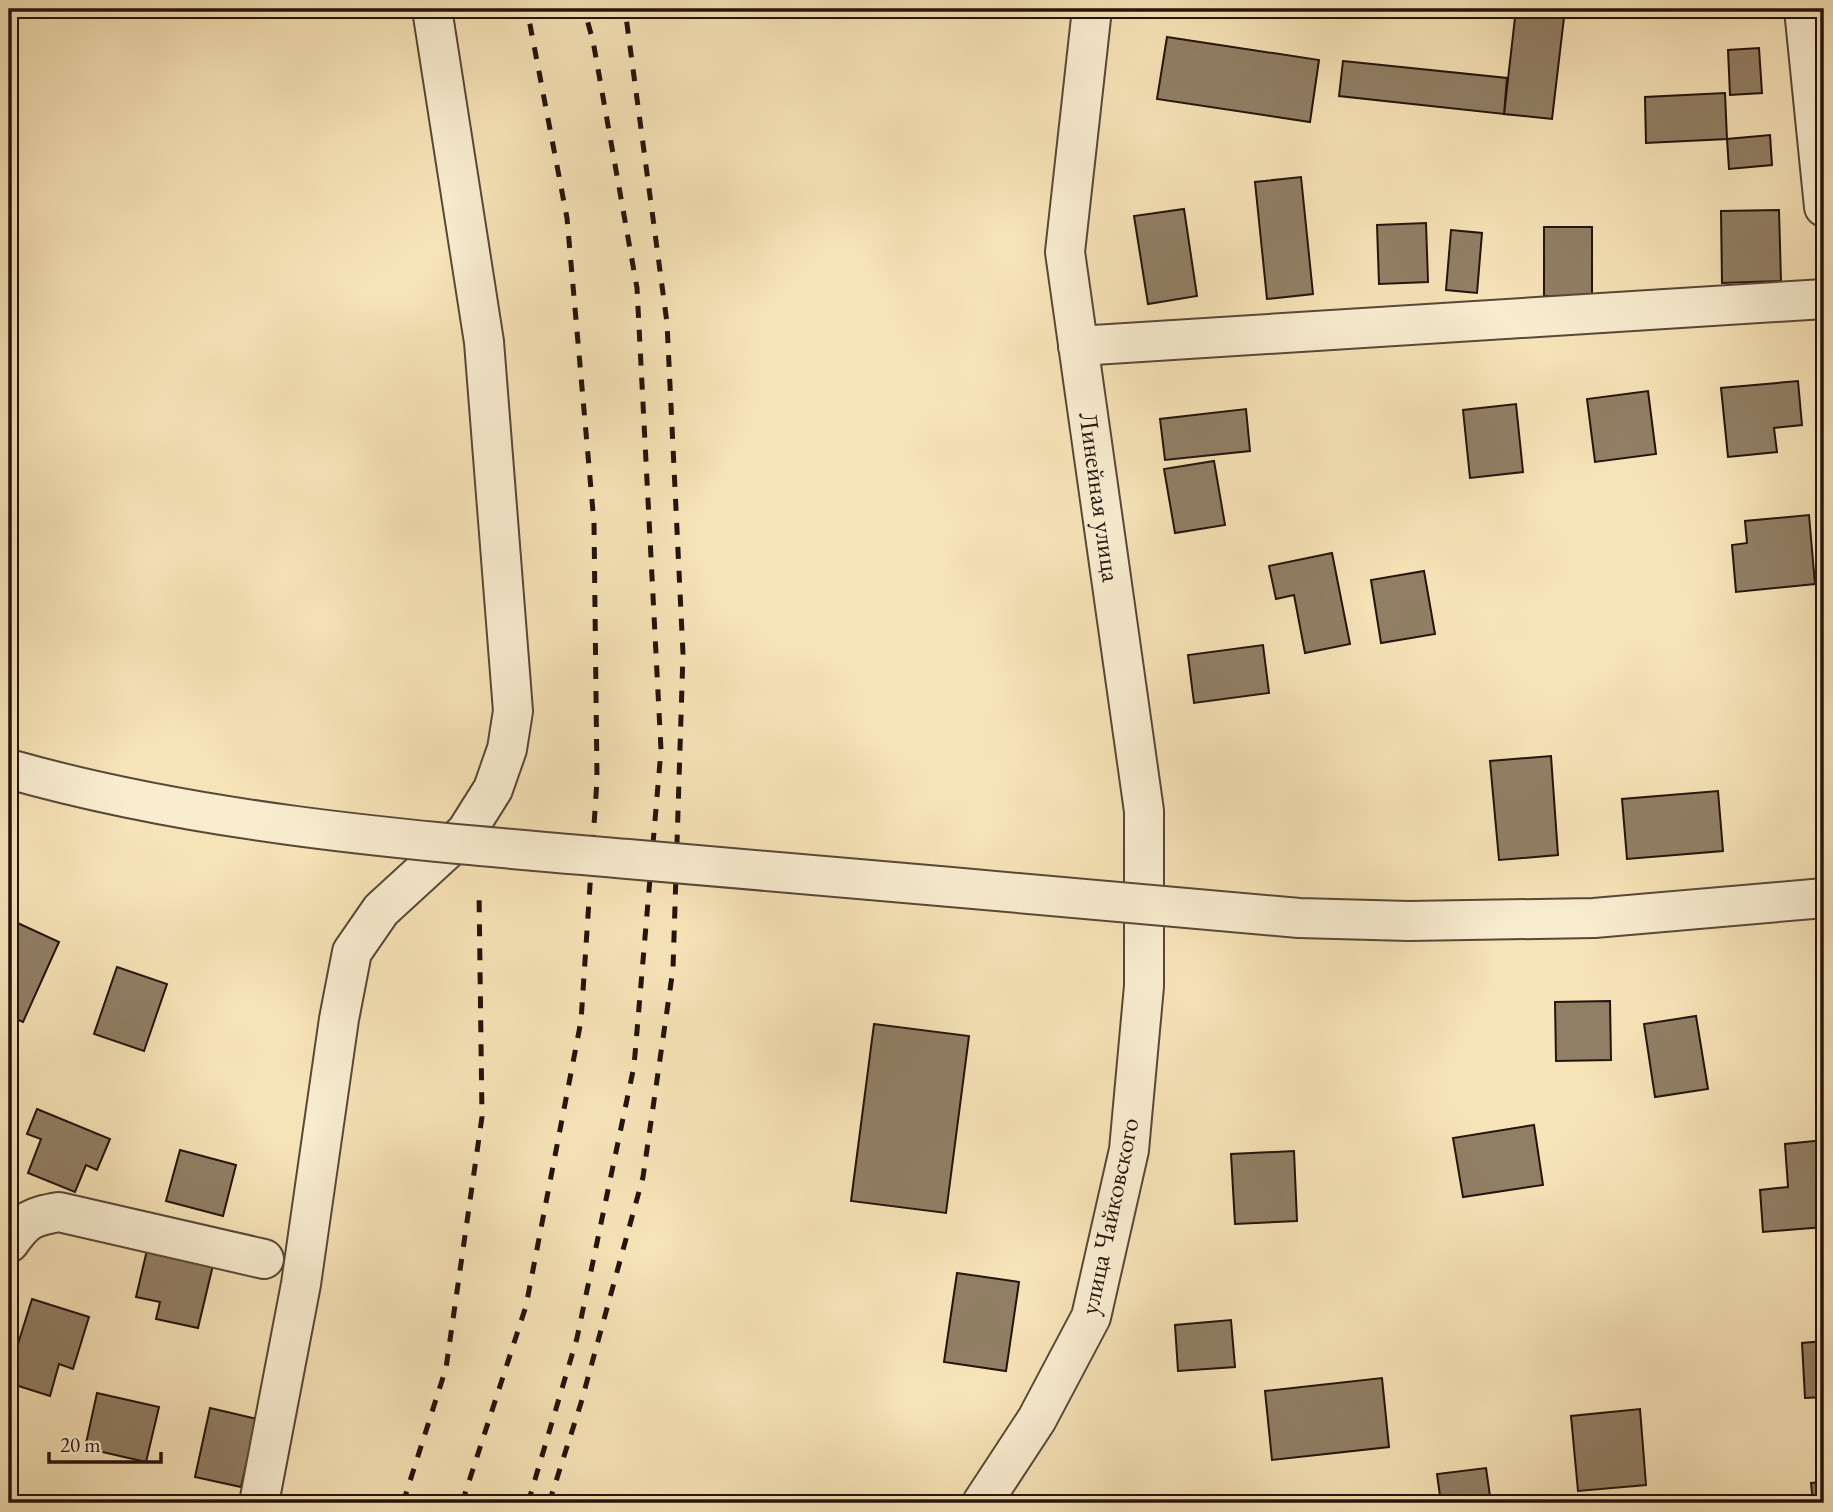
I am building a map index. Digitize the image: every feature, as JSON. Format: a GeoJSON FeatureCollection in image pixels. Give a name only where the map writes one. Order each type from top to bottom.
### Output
{"type":"FeatureCollection","features":[{"type":"Feature","properties":{"kind":"street"},"geometry":{"type":"LineString","coordinates":[[259,1503],[301,1284],[339,1019],[352,952],[381,910],[466,832],[493,789],[507,749],[513,711],[484,342],[432,9]]}},
{"type":"Feature","properties":{"kind":"street","name":"Линейная улица"},"geometry":{"type":"LineString","coordinates":[[1092,9],[1065,251],[1144,811],[1144,986]]}},
{"type":"Feature","properties":{"kind":"street"},"geometry":{"type":"LineString","coordinates":[[1804,9],[1824,207]]}},
{"type":"Feature","properties":{"kind":"street"},"geometry":{"type":"LineString","coordinates":[[1079,346],[1824,299]]}},
{"type":"Feature","properties":{"kind":"street"},"geometry":{"type":"LineString","coordinates":[[9,769],[66,785],[215,814],[377,837],[1298,918],[1409,921],[1594,918],[1824,898]]}},
{"type":"Feature","properties":{"kind":"street","name":"улица Чайковского"},"geometry":{"type":"LineString","coordinates":[[982,1503],[1037,1419],[1091,1317],[1129,1150],[1144,986]]}},
{"type":"Feature","properties":{"kind":"street"},"geometry":{"type":"LineString","coordinates":[[9,1242],[34,1216],[59,1212],[264,1259]]}},
{"type":"Feature","properties":{"kind":"building"},"geometry":{"type":"Polygon","coordinates":[[[1516,9],[1565,9],[1552,119],[1504,114],[1516,9]]]}},
{"type":"Feature","properties":{"kind":"building"},"geometry":{"type":"Polygon","coordinates":[[[1167,37],[1319,60],[1310,122],[1157,99],[1167,37]]]}},
{"type":"Feature","properties":{"kind":"building"},"geometry":{"type":"Polygon","coordinates":[[[1759,48],[1762,93],[1730,95],[1728,50],[1759,48]]]}},
{"type":"Feature","properties":{"kind":"building"},"geometry":{"type":"Polygon","coordinates":[[[1343,61],[1507,78],[1504,114],[1339,96],[1343,61]]]}},
{"type":"Feature","properties":{"kind":"building"},"geometry":{"type":"Polygon","coordinates":[[[1725,93],[1727,139],[1646,143],[1645,97],[1725,93]]]}},
{"type":"Feature","properties":{"kind":"building"},"geometry":{"type":"Polygon","coordinates":[[[1770,135],[1772,165],[1729,169],[1727,139],[1770,135]]]}},
{"type":"Feature","properties":{"kind":"building"},"geometry":{"type":"Polygon","coordinates":[[[1301,177],[1313,294],[1267,299],[1255,182],[1301,177]]]}},
{"type":"Feature","properties":{"kind":"building"},"geometry":{"type":"Polygon","coordinates":[[[1184,209],[1197,296],[1148,304],[1134,216],[1184,209]]]}},
{"type":"Feature","properties":{"kind":"building"},"geometry":{"type":"Polygon","coordinates":[[[1779,210],[1781,281],[1722,283],[1721,211],[1779,210]]]}},
{"type":"Feature","properties":{"kind":"building"},"geometry":{"type":"Polygon","coordinates":[[[1426,223],[1428,282],[1379,284],[1377,225],[1426,223]]]}},
{"type":"Feature","properties":{"kind":"building"},"geometry":{"type":"Polygon","coordinates":[[[1544,227],[1592,227],[1592,296],[1544,296],[1544,227]]]}},
{"type":"Feature","properties":{"kind":"building"},"geometry":{"type":"Polygon","coordinates":[[[1451,230],[1482,233],[1477,293],[1446,290],[1451,230]]]}},
{"type":"Feature","properties":{"kind":"building"},"geometry":{"type":"Polygon","coordinates":[[[1798,381],[1802,425],[1774,428],[1777,452],[1728,457],[1721,388],[1798,381]]]}},
{"type":"Feature","properties":{"kind":"building"},"geometry":{"type":"Polygon","coordinates":[[[1648,391],[1656,454],[1595,462],[1587,399],[1648,391]]]}},
{"type":"Feature","properties":{"kind":"building"},"geometry":{"type":"Polygon","coordinates":[[[1516,404],[1523,472],[1470,478],[1463,410],[1516,404]]]}},
{"type":"Feature","properties":{"kind":"building"},"geometry":{"type":"Polygon","coordinates":[[[1246,409],[1250,451],[1165,460],[1160,419],[1246,409]]]}},
{"type":"Feature","properties":{"kind":"building"},"geometry":{"type":"Polygon","coordinates":[[[1214,461],[1225,525],[1175,533],[1164,469],[1214,461]]]}},
{"type":"Feature","properties":{"kind":"building"},"geometry":{"type":"Polygon","coordinates":[[[1809,515],[1815,584],[1736,592],[1732,545],[1747,543],[1745,521],[1809,515]]]}},
{"type":"Feature","properties":{"kind":"building"},"geometry":{"type":"Polygon","coordinates":[[[1332,553],[1350,644],[1305,653],[1294,595],[1276,599],[1269,566],[1332,553]]]}},
{"type":"Feature","properties":{"kind":"building"},"geometry":{"type":"Polygon","coordinates":[[[1424,571],[1435,634],[1381,643],[1371,580],[1424,571]]]}},
{"type":"Feature","properties":{"kind":"building"},"geometry":{"type":"Polygon","coordinates":[[[1263,645],[1269,693],[1194,703],[1188,655],[1263,645]]]}},
{"type":"Feature","properties":{"kind":"building"},"geometry":{"type":"Polygon","coordinates":[[[1551,756],[1558,855],[1499,860],[1490,761],[1551,756]]]}},
{"type":"Feature","properties":{"kind":"building"},"geometry":{"type":"Polygon","coordinates":[[[1718,791],[1723,851],[1627,859],[1622,799],[1718,791]]]}},
{"type":"Feature","properties":{"kind":"building"},"geometry":{"type":"Polygon","coordinates":[[[9,919],[59,942],[23,1022],[9,1016],[9,919]]]}},
{"type":"Feature","properties":{"kind":"building"},"geometry":{"type":"Polygon","coordinates":[[[117,967],[167,984],[144,1051],[94,1034],[117,967]]]}},
{"type":"Feature","properties":{"kind":"building"},"geometry":{"type":"Polygon","coordinates":[[[1610,1001],[1611,1060],[1556,1061],[1555,1002],[1610,1001]]]}},
{"type":"Feature","properties":{"kind":"building"},"geometry":{"type":"Polygon","coordinates":[[[1696,1016],[1708,1089],[1655,1097],[1644,1024],[1696,1016]]]}},
{"type":"Feature","properties":{"kind":"building"},"geometry":{"type":"Polygon","coordinates":[[[874,1024],[969,1036],[946,1213],[851,1201],[874,1024]]]}},
{"type":"Feature","properties":{"kind":"building"},"geometry":{"type":"Polygon","coordinates":[[[37,1109],[110,1139],[97,1170],[86,1165],[75,1192],[28,1173],[41,1139],[27,1134],[37,1109]]]}},
{"type":"Feature","properties":{"kind":"building"},"geometry":{"type":"Polygon","coordinates":[[[1534,1125],[1543,1185],[1463,1197],[1453,1138],[1534,1125]]]}},
{"type":"Feature","properties":{"kind":"building"},"geometry":{"type":"Polygon","coordinates":[[[1824,1140],[1824,1227],[1763,1232],[1760,1190],[1788,1187],[1785,1144],[1824,1140]]]}},
{"type":"Feature","properties":{"kind":"building"},"geometry":{"type":"Polygon","coordinates":[[[180,1150],[236,1165],[223,1216],[166,1201],[180,1150]]]}},
{"type":"Feature","properties":{"kind":"building"},"geometry":{"type":"Polygon","coordinates":[[[1294,1151],[1297,1221],[1235,1224],[1231,1154],[1294,1151]]]}},
{"type":"Feature","properties":{"kind":"building"},"geometry":{"type":"Polygon","coordinates":[[[147,1250],[213,1265],[198,1328],[156,1319],[160,1302],[136,1297],[147,1250]]]}},
{"type":"Feature","properties":{"kind":"building"},"geometry":{"type":"Polygon","coordinates":[[[957,1273],[1019,1282],[1006,1371],[944,1362],[957,1273]]]}},
{"type":"Feature","properties":{"kind":"building"},"geometry":{"type":"Polygon","coordinates":[[[32,1299],[89,1317],[73,1369],[59,1364],[50,1396],[9,1383],[9,1373],[32,1299]]]}},
{"type":"Feature","properties":{"kind":"building"},"geometry":{"type":"Polygon","coordinates":[[[1231,1320],[1235,1367],[1178,1371],[1175,1325],[1231,1320]]]}},
{"type":"Feature","properties":{"kind":"building"},"geometry":{"type":"Polygon","coordinates":[[[1824,1341],[1824,1397],[1805,1398],[1802,1343],[1824,1341]]]}},
{"type":"Feature","properties":{"kind":"building"},"geometry":{"type":"Polygon","coordinates":[[[1382,1378],[1389,1447],[1272,1460],[1265,1391],[1382,1378]]]}},
{"type":"Feature","properties":{"kind":"building"},"geometry":{"type":"Polygon","coordinates":[[[97,1393],[159,1407],[146,1462],[85,1448],[97,1393]]]}},
{"type":"Feature","properties":{"kind":"building"},"geometry":{"type":"Polygon","coordinates":[[[210,1408],[257,1419],[241,1487],[195,1477],[210,1408]]]}},
{"type":"Feature","properties":{"kind":"building"},"geometry":{"type":"Polygon","coordinates":[[[1640,1409],[1646,1485],[1578,1491],[1571,1416],[1640,1409]]]}},
{"type":"Feature","properties":{"kind":"building"},"geometry":{"type":"Polygon","coordinates":[[[1486,1468],[1491,1503],[1441,1503],[1437,1474],[1486,1468]]]}},
{"type":"Feature","properties":{"kind":"building"},"geometry":{"type":"Polygon","coordinates":[[[1824,1482],[1824,1503],[1813,1503],[1811,1483],[1824,1482]]]}},
{"type":"Feature","properties":{"kind":"railway"},"geometry":{"type":"LineString","coordinates":[[462,1503],[526,1306],[581,1021],[597,780],[594,523],[567,218],[527,9]]}},
{"type":"Feature","properties":{"kind":"railway"},"geometry":{"type":"LineString","coordinates":[[528,1503],[577,1338],[634,1066],[661,750],[637,288],[593,41],[584,9]]}},
{"type":"Feature","properties":{"kind":"railway"},"geometry":{"type":"LineString","coordinates":[[549,1503],[581,1403],[643,1177],[673,969],[683,654],[667,323],[625,9]]}},
{"type":"Feature","properties":{"kind":"railway"},"geometry":{"type":"LineString","coordinates":[[403,1503],[446,1368],[482,1117],[479,892]]}}]}
